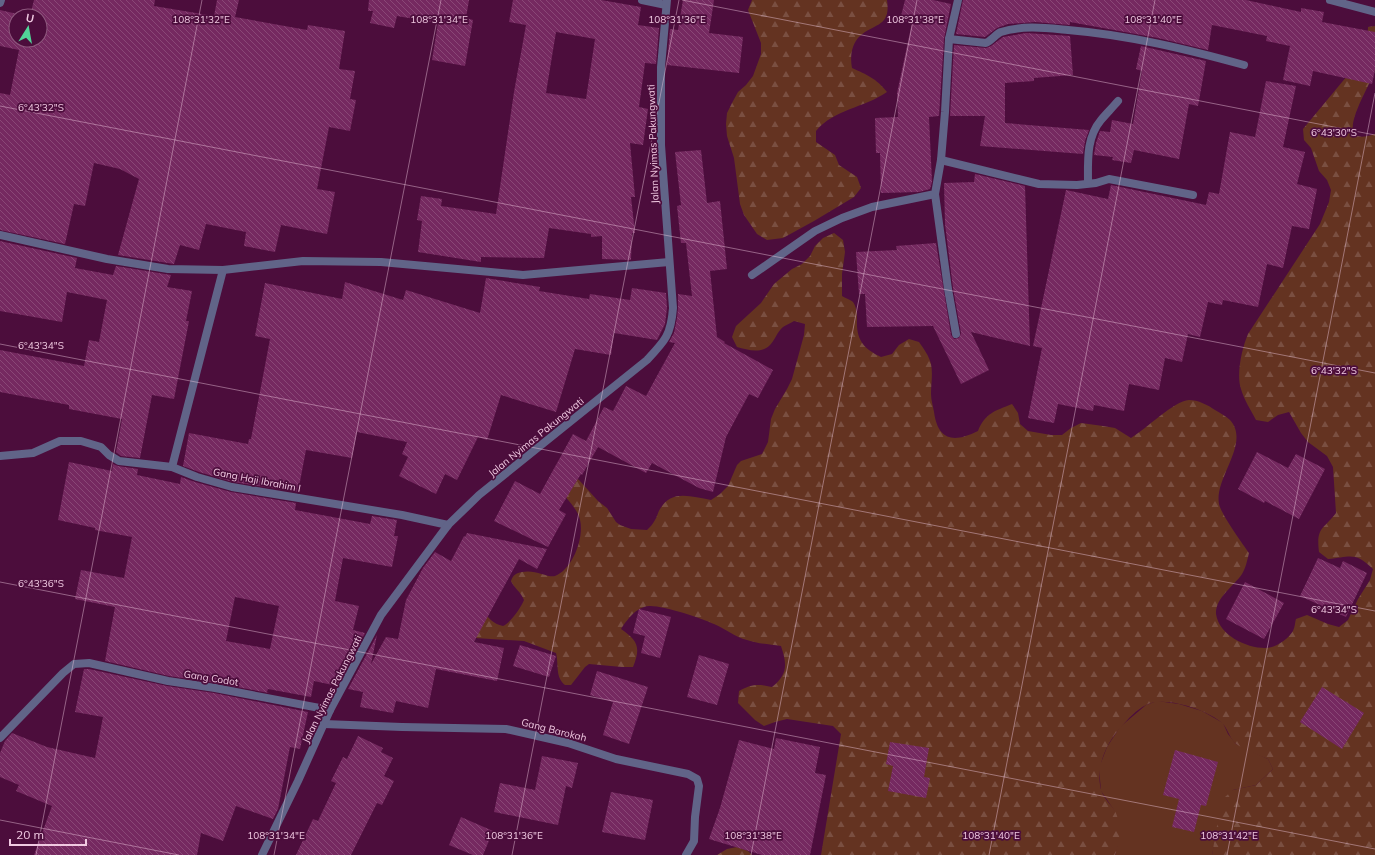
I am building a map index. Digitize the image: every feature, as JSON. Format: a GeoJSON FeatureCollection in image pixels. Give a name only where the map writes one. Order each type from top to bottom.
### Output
{"type":"FeatureCollection","features":[{"type":"Feature","properties":{"kind":"street"},"geometry":{"type":"LineString","coordinates":[[642,0],[667,2]]}},
{"type":"Feature","properties":{"kind":"street"},"geometry":{"type":"LineString","coordinates":[[956,334],[948,289],[935,194],[945,112],[949,39],[958,0]]}},
{"type":"Feature","properties":{"kind":"street"},"geometry":{"type":"LineString","coordinates":[[1330,0],[1375,12]]}},
{"type":"Feature","properties":{"kind":"street","name":"Jalan Nyimas Pakungwati"},"geometry":{"type":"LineString","coordinates":[[262,855],[330,710],[381,615],[448,525],[479,495],[647,360],[664,343],[672,326],[673,308],[661,145],[661,67],[667,2]]}},
{"type":"Feature","properties":{"kind":"street"},"geometry":{"type":"LineString","coordinates":[[949,39],[986,43],[1001,32],[1031,27],[1091,32],[1152,42],[1194,51],[1244,65]]}},
{"type":"Feature","properties":{"kind":"street"},"geometry":{"type":"LineString","coordinates":[[1088,183],[1088,155],[1091,138],[1100,121],[1118,101]]}},
{"type":"Feature","properties":{"kind":"street"},"geometry":{"type":"LineString","coordinates":[[940,160],[1040,184],[1063,186],[1096,183],[1109,179],[1192,195]]}},
{"type":"Feature","properties":{"kind":"street"},"geometry":{"type":"LineString","coordinates":[[752,276],[815,231],[842,218],[872,207],[935,194]]}},
{"type":"Feature","properties":{"kind":"street"},"geometry":{"type":"LineString","coordinates":[[0,235],[107,259],[168,269],[223,270],[303,261],[381,262],[507,275],[523,275],[669,262]]}},
{"type":"Feature","properties":{"kind":"street"},"geometry":{"type":"LineString","coordinates":[[172,467],[223,270]]}},
{"type":"Feature","properties":{"kind":"street","name":"Gang Haji Ibrahim I"},"geometry":{"type":"LineString","coordinates":[[0,456],[33,453],[60,441],[81,441],[101,447],[109,455],[119,461],[172,467],[209,481],[232,487],[402,514],[448,525]]}},
{"type":"Feature","properties":{"kind":"street","name":"Gang Codot"},"geometry":{"type":"LineString","coordinates":[[0,738],[63,673],[74,664],[89,663],[168,681],[215,688],[330,710]]}},
{"type":"Feature","properties":{"kind":"street","name":"Gang Barokah"},"geometry":{"type":"LineString","coordinates":[[324,724],[402,728],[506,729],[568,743],[616,758],[688,774],[697,779],[699,786],[694,841],[686,855]]}},
{"type":"Feature","properties":{"kind":"green space"},"geometry":{"type":"Polygon","coordinates":[[[752,0],[887,0],[888,9],[887,15],[881,23],[857,39],[853,47],[851,60],[852,68],[875,80],[887,92],[869,102],[840,113],[823,124],[816,131],[816,142],[835,155],[839,165],[857,177],[861,188],[854,197],[814,221],[783,238],[767,240],[757,234],[744,215],[740,204],[734,158],[727,136],[726,124],[727,113],[732,103],[738,92],[753,76],[761,54],[761,43],[748,10],[752,0]]]}},
{"type":"Feature","properties":{"kind":"green space"},"geometry":{"type":"Polygon","coordinates":[[[1375,26],[1375,69],[1361,100],[1353,125],[1354,133],[1361,137],[1375,134],[1375,855],[1212,855],[1220,808],[1225,797],[1233,790],[1256,785],[1273,769],[1268,759],[1246,750],[1235,743],[1224,725],[1207,713],[1186,705],[1154,702],[1139,709],[1121,727],[1107,746],[1102,761],[1099,777],[1101,788],[1105,797],[1116,813],[1120,831],[1115,855],[821,855],[841,734],[833,726],[787,719],[764,726],[755,720],[738,703],[739,691],[755,685],[772,687],[781,678],[785,668],[785,663],[781,646],[751,641],[738,637],[718,626],[700,619],[672,610],[649,606],[636,611],[621,629],[631,637],[636,645],[637,654],[633,667],[589,664],[571,685],[565,685],[559,675],[556,653],[524,641],[460,637],[481,610],[491,620],[499,625],[503,626],[512,619],[524,600],[511,581],[515,575],[520,572],[527,571],[555,576],[568,566],[580,540],[580,522],[574,507],[557,487],[574,477],[579,480],[598,501],[607,508],[616,522],[620,525],[631,529],[647,530],[654,521],[660,509],[670,499],[689,496],[711,500],[728,486],[737,465],[741,461],[762,454],[768,442],[771,419],[775,409],[792,379],[804,335],[805,324],[794,321],[784,326],[770,345],[763,350],[750,350],[737,347],[732,337],[736,326],[761,303],[774,284],[792,269],[802,264],[823,238],[834,233],[843,240],[845,252],[842,274],[842,296],[852,301],[855,306],[857,313],[858,333],[862,343],[870,351],[881,357],[892,354],[899,345],[909,339],[919,342],[928,355],[931,364],[931,396],[936,422],[943,434],[948,437],[962,437],[978,431],[987,416],[1012,404],[1018,413],[1020,424],[1028,431],[1051,435],[1062,435],[1081,423],[1115,428],[1131,438],[1168,410],[1189,400],[1203,403],[1227,417],[1235,429],[1236,439],[1234,450],[1219,494],[1219,504],[1228,521],[1249,553],[1239,579],[1226,592],[1219,603],[1216,614],[1218,621],[1222,628],[1234,639],[1250,646],[1265,648],[1277,645],[1285,640],[1293,631],[1296,619],[1307,615],[1339,627],[1348,620],[1358,599],[1370,580],[1373,569],[1357,557],[1352,556],[1328,559],[1319,552],[1318,544],[1320,533],[1324,526],[1336,513],[1333,467],[1327,456],[1308,442],[1289,412],[1278,415],[1268,422],[1256,420],[1242,393],[1239,369],[1248,334],[1320,224],[1329,202],[1331,190],[1327,180],[1319,171],[1311,148],[1304,140],[1303,129],[1367,52],[1368,27],[1375,26]]]}},
{"type":"Feature","properties":{"kind":"green space"},"geometry":{"type":"Polygon","coordinates":[[[1157,701],[1179,704],[1202,711],[1223,723],[1228,734],[1236,744],[1268,759],[1273,769],[1256,785],[1233,790],[1212,855],[1115,855],[1118,843],[1114,810],[1101,791],[1099,768],[1107,747],[1120,727],[1146,705],[1157,701]]]}},
{"type":"Feature","properties":{"kind":"green space"},"geometry":{"type":"Polygon","coordinates":[[[737,847],[748,851],[752,855],[717,855],[727,849],[737,847]]]}},
{"type":"Feature","properties":{"kind":"building"},"geometry":{"type":"Polygon","coordinates":[[[34,0],[155,0],[154,6],[214,16],[217,0],[239,0],[235,17],[307,30],[308,25],[345,31],[339,69],[355,71],[350,99],[356,100],[350,131],[329,127],[317,189],[335,192],[327,234],[281,225],[275,252],[244,246],[246,232],[206,224],[199,250],[180,245],[174,264],[118,255],[139,179],[120,169],[94,163],[85,206],[74,204],[65,244],[0,230],[0,93],[10,95],[19,50],[10,48],[48,48],[48,8],[32,8],[34,0]]]}},
{"type":"Feature","properties":{"kind":"building"},"geometry":{"type":"Polygon","coordinates":[[[369,0],[469,0],[466,18],[473,20],[465,66],[432,60],[438,23],[397,16],[394,28],[370,23],[373,11],[368,11],[369,0]]]}},
{"type":"Feature","properties":{"kind":"building"},"geometry":{"type":"Polygon","coordinates":[[[513,0],[601,0],[641,7],[638,25],[659,28],[656,64],[645,63],[639,107],[648,109],[643,145],[630,143],[635,197],[631,197],[635,233],[632,233],[631,260],[602,259],[602,236],[591,237],[591,234],[549,228],[544,258],[481,257],[481,262],[418,252],[422,221],[417,220],[421,196],[442,199],[441,206],[496,214],[514,92],[526,25],[509,22],[513,0]],[[556,32],[546,93],[586,99],[595,39],[556,32]]]}},
{"type":"Feature","properties":{"kind":"building"},"geometry":{"type":"Polygon","coordinates":[[[683,0],[714,0],[709,33],[743,37],[739,73],[667,65],[670,29],[678,30],[683,0]]]}},
{"type":"Feature","properties":{"kind":"building"},"geometry":{"type":"Polygon","coordinates":[[[905,0],[933,0],[951,4],[944,39],[939,116],[929,117],[932,182],[930,189],[919,192],[881,193],[880,153],[876,153],[875,118],[898,117],[897,93],[912,23],[900,20],[905,0]]]}},
{"type":"Feature","properties":{"kind":"building"},"geometry":{"type":"Polygon","coordinates":[[[963,0],[1246,0],[1301,12],[1301,8],[1324,12],[1322,22],[1375,32],[1375,70],[1372,84],[1313,71],[1310,86],[1283,80],[1290,46],[1266,41],[1267,36],[1212,25],[1208,50],[1158,38],[1070,22],[1070,25],[1035,22],[1008,24],[997,28],[985,37],[956,34],[963,0]]]}},
{"type":"Feature","properties":{"kind":"building"},"geometry":{"type":"Polygon","coordinates":[[[0,10],[8,12],[8,48],[0,46],[0,10]]]}},
{"type":"Feature","properties":{"kind":"building"},"geometry":{"type":"Polygon","coordinates":[[[1026,33],[1070,36],[1073,75],[1034,78],[1034,81],[1005,83],[1005,123],[1089,130],[1085,141],[1083,154],[980,146],[985,116],[950,116],[954,45],[986,48],[1003,37],[1026,33]]]}},
{"type":"Feature","properties":{"kind":"building"},"geometry":{"type":"Polygon","coordinates":[[[1141,46],[1206,61],[1198,106],[1189,104],[1179,159],[1134,150],[1131,163],[1112,160],[1113,157],[1094,155],[1100,131],[1110,132],[1112,120],[1133,124],[1142,71],[1136,69],[1141,46]]]}},
{"type":"Feature","properties":{"kind":"building"},"geometry":{"type":"Polygon","coordinates":[[[1266,81],[1296,86],[1283,147],[1305,152],[1297,184],[1317,189],[1309,229],[1292,226],[1283,268],[1267,264],[1258,307],[1223,300],[1222,305],[1208,302],[1200,337],[1188,334],[1182,362],[1165,358],[1159,390],[1129,384],[1124,411],[1094,405],[1093,411],[1058,404],[1054,423],[1028,418],[1042,348],[1033,346],[1066,190],[1108,199],[1111,185],[1206,205],[1209,192],[1219,194],[1230,132],[1255,137],[1266,81]]]}},
{"type":"Feature","properties":{"kind":"building"},"geometry":{"type":"Polygon","coordinates":[[[701,150],[707,203],[720,201],[727,269],[710,271],[717,337],[725,342],[724,343],[773,370],[758,398],[749,394],[726,437],[713,492],[699,488],[652,463],[646,473],[598,447],[559,510],[566,514],[548,547],[494,521],[515,481],[540,494],[573,434],[586,441],[604,407],[613,411],[626,386],[646,396],[675,343],[669,342],[674,333],[677,318],[678,294],[692,296],[686,243],[681,243],[677,206],[681,205],[675,152],[701,150]]]}},
{"type":"Feature","properties":{"kind":"building"},"geometry":{"type":"Polygon","coordinates":[[[975,174],[1025,186],[1030,346],[971,332],[989,370],[961,384],[933,326],[867,327],[865,294],[859,294],[856,252],[897,250],[896,246],[936,243],[951,335],[954,339],[959,338],[961,333],[953,288],[945,224],[944,183],[974,182],[975,174]]]}},
{"type":"Feature","properties":{"kind":"building"},"geometry":{"type":"Polygon","coordinates":[[[0,241],[77,258],[75,268],[113,275],[116,266],[171,275],[167,287],[192,291],[186,321],[189,321],[174,399],[152,395],[140,458],[121,456],[116,452],[122,419],[69,409],[69,405],[0,392],[0,350],[84,366],[89,340],[99,342],[107,300],[67,292],[62,322],[0,311],[0,241]]]}},
{"type":"Feature","properties":{"kind":"building"},"geometry":{"type":"Polygon","coordinates":[[[486,278],[540,287],[539,291],[589,299],[590,294],[630,300],[632,288],[666,293],[667,308],[665,324],[657,340],[614,333],[611,355],[575,349],[556,412],[501,395],[487,440],[478,437],[457,480],[445,474],[436,494],[399,476],[408,457],[402,454],[407,442],[357,432],[352,458],[306,450],[298,492],[233,482],[183,466],[189,433],[248,444],[249,439],[251,439],[270,339],[255,336],[265,283],[342,299],[345,282],[403,300],[406,290],[480,313],[486,278]]]}},
{"type":"Feature","properties":{"kind":"building"},"geometry":{"type":"Polygon","coordinates":[[[1257,452],[1288,468],[1296,454],[1325,469],[1299,519],[1238,489],[1257,452]]]}},
{"type":"Feature","properties":{"kind":"building"},"geometry":{"type":"Polygon","coordinates":[[[69,462],[112,471],[113,464],[138,469],[137,475],[180,484],[181,477],[231,492],[296,503],[295,510],[370,524],[372,516],[397,520],[394,536],[398,536],[392,567],[343,558],[335,601],[359,606],[353,630],[365,633],[337,686],[314,681],[311,697],[268,689],[267,692],[269,693],[169,676],[105,661],[115,607],[75,599],[81,570],[124,578],[132,537],[95,530],[95,528],[58,520],[69,462]],[[235,597],[226,641],[270,649],[279,606],[235,597]]]}},
{"type":"Feature","properties":{"kind":"building"},"geometry":{"type":"Polygon","coordinates":[[[467,533],[547,549],[537,569],[519,559],[474,642],[504,648],[497,681],[436,669],[428,708],[396,701],[393,713],[360,707],[363,692],[348,689],[377,635],[371,664],[386,637],[398,639],[406,600],[423,568],[435,552],[451,561],[467,533]]]}},
{"type":"Feature","properties":{"kind":"building"},"geometry":{"type":"Polygon","coordinates":[[[1318,558],[1340,568],[1343,561],[1367,573],[1346,617],[1300,596],[1318,558]]]}},
{"type":"Feature","properties":{"kind":"building"},"geometry":{"type":"Polygon","coordinates":[[[1245,582],[1284,603],[1264,639],[1226,619],[1245,582]]]}},
{"type":"Feature","properties":{"kind":"building"},"geometry":{"type":"Polygon","coordinates":[[[639,609],[671,617],[660,658],[641,653],[645,636],[633,633],[639,609]]]}},
{"type":"Feature","properties":{"kind":"building"},"geometry":{"type":"Polygon","coordinates":[[[520,645],[556,656],[549,677],[513,666],[520,645]]]}},
{"type":"Feature","properties":{"kind":"building"},"geometry":{"type":"Polygon","coordinates":[[[699,655],[729,664],[717,705],[687,697],[699,655]]]}},
{"type":"Feature","properties":{"kind":"building"},"geometry":{"type":"Polygon","coordinates":[[[84,669],[308,712],[300,749],[290,747],[278,809],[273,819],[236,806],[223,841],[201,833],[197,855],[34,855],[52,806],[16,791],[19,785],[0,777],[0,753],[5,741],[12,733],[47,747],[95,758],[103,717],[75,712],[84,669]]]}},
{"type":"Feature","properties":{"kind":"building"},"geometry":{"type":"Polygon","coordinates":[[[597,671],[648,687],[629,744],[603,735],[613,702],[590,695],[597,671]]]}},
{"type":"Feature","properties":{"kind":"building"},"geometry":{"type":"Polygon","coordinates":[[[1322,687],[1364,713],[1342,749],[1300,722],[1322,687]]]}},
{"type":"Feature","properties":{"kind":"building"},"geometry":{"type":"Polygon","coordinates":[[[358,736],[383,748],[381,752],[393,758],[384,776],[394,781],[382,805],[377,803],[351,855],[296,855],[313,819],[318,821],[336,783],[331,781],[343,757],[347,759],[358,736]]]}},
{"type":"Feature","properties":{"kind":"building"},"geometry":{"type":"Polygon","coordinates":[[[776,738],[820,747],[815,773],[826,775],[810,855],[762,855],[709,839],[720,808],[739,740],[774,749],[776,738]]]}},
{"type":"Feature","properties":{"kind":"building"},"geometry":{"type":"Polygon","coordinates":[[[890,742],[929,748],[924,777],[930,778],[926,798],[888,791],[893,766],[886,764],[890,742]]]}},
{"type":"Feature","properties":{"kind":"building"},"geometry":{"type":"Polygon","coordinates":[[[1175,750],[1218,762],[1206,806],[1201,805],[1194,832],[1172,827],[1179,799],[1163,795],[1175,750]]]}},
{"type":"Feature","properties":{"kind":"building"},"geometry":{"type":"Polygon","coordinates":[[[542,756],[578,763],[572,788],[566,786],[558,825],[494,812],[500,783],[535,790],[542,756]]]}},
{"type":"Feature","properties":{"kind":"building"},"geometry":{"type":"Polygon","coordinates":[[[611,792],[653,800],[645,840],[602,832],[611,792]]]}},
{"type":"Feature","properties":{"kind":"building"},"geometry":{"type":"Polygon","coordinates":[[[461,817],[493,831],[483,855],[473,855],[449,845],[461,817]]]}}]}
